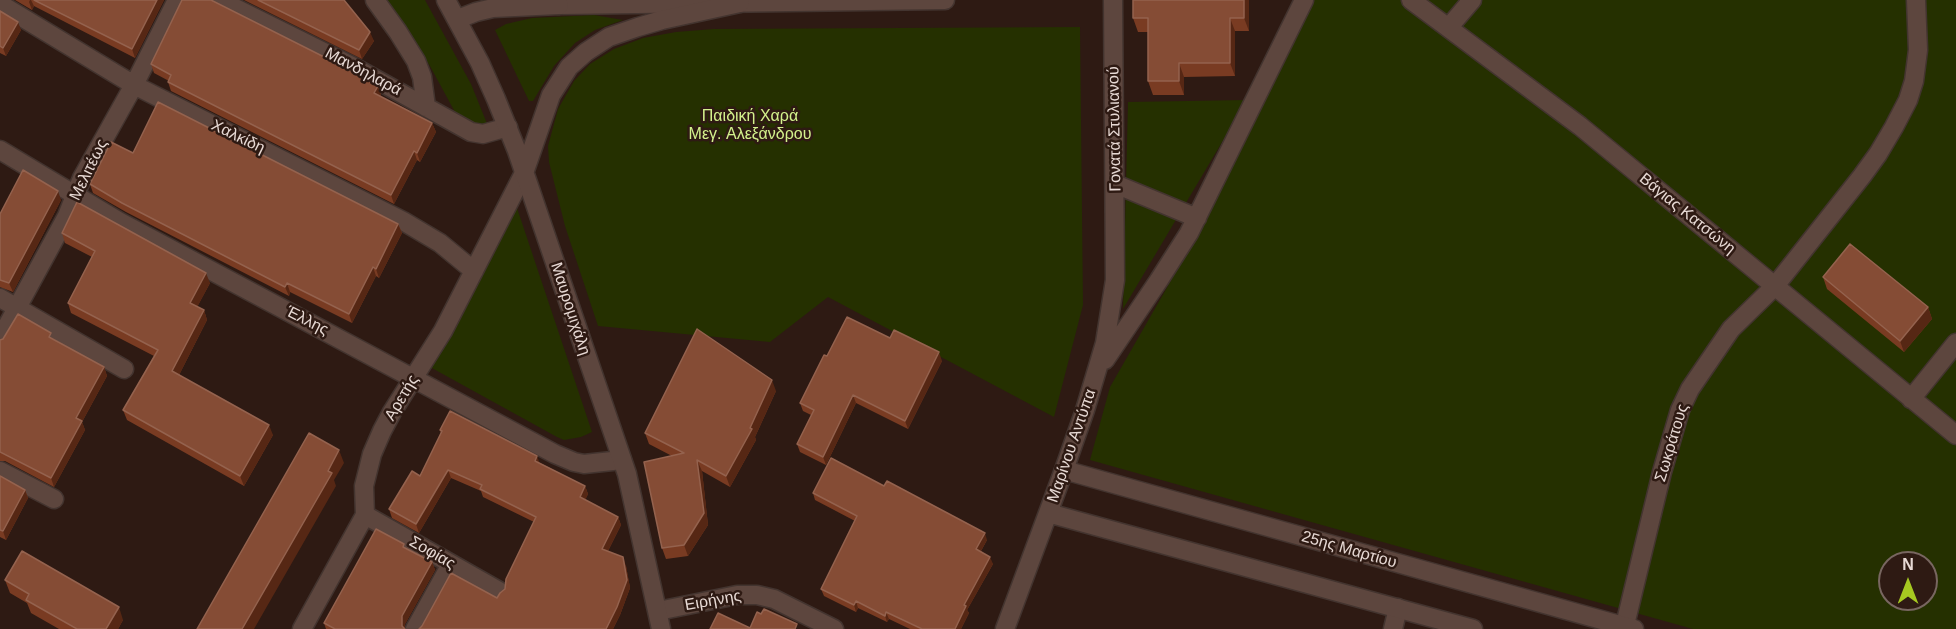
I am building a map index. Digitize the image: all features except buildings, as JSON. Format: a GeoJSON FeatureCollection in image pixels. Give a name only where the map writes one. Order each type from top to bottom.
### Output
{"type":"FeatureCollection","features":[{"type":"Feature","properties":{"kind":"street","name":"Μελιτέως"},"geometry":{"type":"LineString","coordinates":[[0,339],[67,216],[82,178],[135,85],[177,0]]}},
{"type":"Feature","properties":{"kind":"street","name":"Μανδηλαρά"},"geometry":{"type":"LineString","coordinates":[[219,0],[352,66],[477,134],[508,127]]}},
{"type":"Feature","properties":{"kind":"street"},"geometry":{"type":"LineString","coordinates":[[375,0],[416,61],[422,77],[426,107]]}},
{"type":"Feature","properties":{"kind":"street"},"geometry":{"type":"LineString","coordinates":[[453,7],[476,12],[493,8],[555,2],[945,0]]}},
{"type":"Feature","properties":{"kind":"street","name":"Γονατά Στυλιανού"},"geometry":{"type":"LineString","coordinates":[[1113,0],[1116,258]]}},
{"type":"Feature","properties":{"kind":"street"},"geometry":{"type":"LineString","coordinates":[[1097,372],[1159,280],[1197,218],[1304,0]]}},
{"type":"Feature","properties":{"kind":"street","name":"Βάγιας Κατσώνη"},"geometry":{"type":"LineString","coordinates":[[1411,0],[1580,126],[1956,435]]}},
{"type":"Feature","properties":{"kind":"street"},"geometry":{"type":"LineString","coordinates":[[1449,27],[1472,0]]}},
{"type":"Feature","properties":{"kind":"street","name":"Σωκράτους"},"geometry":{"type":"LineString","coordinates":[[1628,628],[1667,453],[1680,410],[1690,389],[1731,329],[1775,286],[1878,154],[1913,89],[1918,24],[1916,0]]}},
{"type":"Feature","properties":{"kind":"street","name":"Αρετής"},"geometry":{"type":"LineString","coordinates":[[365,515],[364,486],[372,454],[392,412],[443,332],[524,173],[551,95],[569,67],[609,37],[630,29],[746,2]]}},
{"type":"Feature","properties":{"kind":"street","name":"Χαλκίδη"},"geometry":{"type":"LineString","coordinates":[[0,4],[135,85],[403,221],[440,243],[474,271]]}},
{"type":"Feature","properties":{"kind":"street","name":"Μαυρομιχάλη"},"geometry":{"type":"LineString","coordinates":[[453,7],[508,127],[622,460],[633,497],[661,629]]}},
{"type":"Feature","properties":{"kind":"street","name":"Έλλης"},"geometry":{"type":"LineString","coordinates":[[0,150],[120,222],[566,459],[584,464],[622,460]]}},
{"type":"Feature","properties":{"kind":"street"},"geometry":{"type":"LineString","coordinates":[[1115,184],[1197,218]]}},
{"type":"Feature","properties":{"kind":"street","name":"Μαρίνου Αντύπα"},"geometry":{"type":"LineString","coordinates":[[1005,629],[1064,470],[1097,372],[1110,317],[1116,258]]}},
{"type":"Feature","properties":{"kind":"street"},"geometry":{"type":"LineString","coordinates":[[0,298],[124,369]]}},
{"type":"Feature","properties":{"kind":"street"},"geometry":{"type":"LineString","coordinates":[[1911,399],[1956,343]]}},
{"type":"Feature","properties":{"kind":"street","name":"25ης Μαρτίου"},"geometry":{"type":"LineString","coordinates":[[1064,470],[1628,628]]}},
{"type":"Feature","properties":{"kind":"street"},"geometry":{"type":"LineString","coordinates":[[0,471],[54,499]]}},
{"type":"Feature","properties":{"kind":"street"},"geometry":{"type":"LineString","coordinates":[[1048,513],[1473,629]]}},
{"type":"Feature","properties":{"kind":"street"},"geometry":{"type":"LineString","coordinates":[[302,629],[365,515]]}},
{"type":"Feature","properties":{"kind":"street","name":"Σοφίας"},"geometry":{"type":"LineString","coordinates":[[365,515],[499,591]]}},
{"type":"Feature","properties":{"kind":"street"},"geometry":{"type":"LineString","coordinates":[[415,629],[451,564]]}},
{"type":"Feature","properties":{"kind":"street","name":"Ειρήνης"},"geometry":{"type":"LineString","coordinates":[[658,611],[737,595],[757,595],[774,599],[834,629]]}},
{"type":"Feature","properties":{"kind":"street"},"geometry":{"type":"LineString","coordinates":[[1393,629],[1398,608]]}},
{"type":"Feature","properties":{"kind":"green space"},"geometry":{"type":"Polygon","coordinates":[[[386,0],[425,0],[471,84],[488,126],[472,124],[456,114],[430,66],[386,0]]]}},
{"type":"Feature","properties":{"kind":"green space"},"geometry":{"type":"Polygon","coordinates":[[[1313,0],[1956,0],[1956,629],[1693,629],[1090,460],[1110,387],[1204,223],[1313,0]]]}},
{"type":"Feature","properties":{"kind":"green space"},"geometry":{"type":"Polygon","coordinates":[[[594,15],[623,20],[595,30],[575,43],[554,66],[533,101],[529,101],[495,30],[506,24],[532,18],[594,15]]]}},
{"type":"Feature","properties":{"kind":"green space","name":"Παιδική Χαρά Μεγ. Αλεξάνδρου"},"geometry":{"type":"Polygon","coordinates":[[[1080,27],[1083,305],[1054,417],[828,297],[770,342],[598,326],[565,226],[549,162],[548,146],[558,109],[574,81],[590,64],[614,49],[643,38],[676,32],[714,29],[1080,27]]]}},
{"type":"Feature","properties":{"kind":"green space"},"geometry":{"type":"Polygon","coordinates":[[[1247,100],[1123,309],[1128,102],[1247,100]]]}},
{"type":"Feature","properties":{"kind":"green space"},"geometry":{"type":"Polygon","coordinates":[[[517,208],[592,432],[581,437],[564,440],[557,437],[430,367],[514,209],[517,208]]]}}]}
